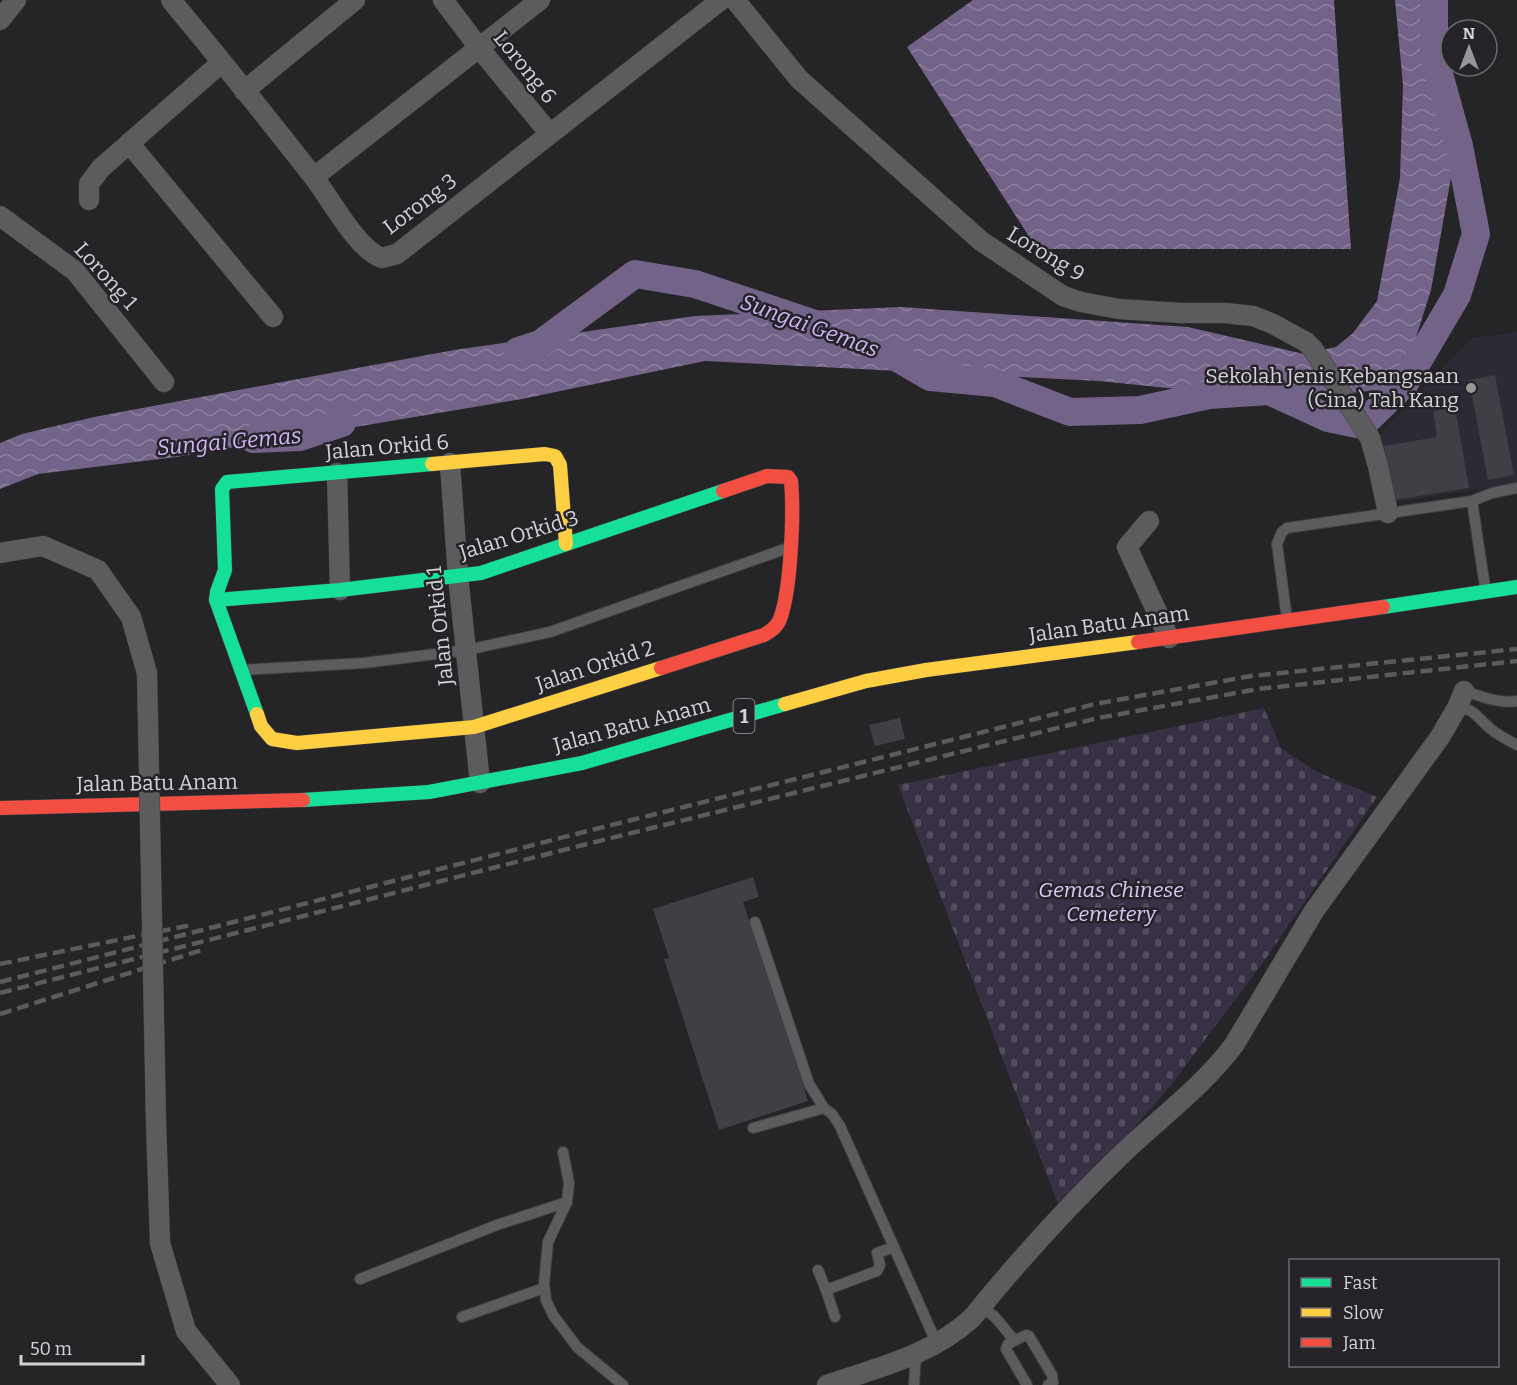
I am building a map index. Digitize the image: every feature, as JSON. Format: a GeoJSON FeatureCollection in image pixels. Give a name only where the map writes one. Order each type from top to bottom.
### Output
{"type":"FeatureCollection","features":[{"type":"Feature","properties":{"kind":"main road","name":"Jalan Orkid 6"},"geometry":{"type":"LineString","coordinates":[[216,600],[215,593],[222,581],[225,568],[222,489],[230,481],[450,463],[535,453],[555,456],[562,474],[566,544]]}},
{"type":"Feature","properties":{"kind":"main road","name":"Jalan Orkid 3"},"geometry":{"type":"LineString","coordinates":[[216,600],[340,590],[481,573],[767,476],[788,477]]}},
{"type":"Feature","properties":{"kind":"main road","name":"Jalan Orkid 2"},"geometry":{"type":"LineString","coordinates":[[241,670],[261,726],[272,739],[297,743],[474,727],[764,635],[773,629],[781,618],[789,548],[792,486],[788,477]]}},
{"type":"Feature","properties":{"kind":"main road","name":"Jalan Batu Anam"},"geometry":{"type":"LineString","coordinates":[[0,808],[339,800],[429,792],[582,763],[866,681],[926,670],[1287,622],[1517,587]]}},
{"type":"Feature","properties":{"kind":"main road"},"geometry":{"type":"LineString","coordinates":[[216,600],[241,670]]}},
{"type":"Feature","properties":{"kind":"street"},"geometry":{"type":"LineString","coordinates":[[0,20],[16,0]]}},
{"type":"Feature","properties":{"kind":"street","name":"Lorong 3"},"geometry":{"type":"LineString","coordinates":[[172,0],[314,177],[368,251],[382,258],[397,254],[721,0]]}},
{"type":"Feature","properties":{"kind":"street"},"geometry":{"type":"LineString","coordinates":[[244,91],[355,0]]}},
{"type":"Feature","properties":{"kind":"street","name":"Lorong 6"},"geometry":{"type":"LineString","coordinates":[[443,0],[550,134]]}},
{"type":"Feature","properties":{"kind":"street"},"geometry":{"type":"LineString","coordinates":[[314,177],[540,0]]}},
{"type":"Feature","properties":{"kind":"street","name":"Lorong 9"},"geometry":{"type":"LineString","coordinates":[[735,0],[799,79],[981,242],[1063,296],[1119,309],[1253,316],[1306,342],[1313,349],[1370,438],[1388,513]]}},
{"type":"Feature","properties":{"kind":"street"},"geometry":{"type":"LineString","coordinates":[[90,200],[89,184],[92,178],[129,142],[221,63]]}},
{"type":"Feature","properties":{"kind":"street"},"geometry":{"type":"LineString","coordinates":[[129,142],[273,317]]}},
{"type":"Feature","properties":{"kind":"street","name":"Lorong 1"},"geometry":{"type":"LineString","coordinates":[[0,216],[75,271],[164,382]]}},
{"type":"Feature","properties":{"kind":"street","name":"Jalan Orkid 1"},"geometry":{"type":"LineString","coordinates":[[450,463],[480,783]]}},
{"type":"Feature","properties":{"kind":"street"},"geometry":{"type":"LineString","coordinates":[[337,473],[340,590]]}},
{"type":"Feature","properties":{"kind":"street"},"geometry":{"type":"LineString","coordinates":[[1149,521],[1127,547],[1169,638]]}},
{"type":"Feature","properties":{"kind":"street"},"geometry":{"type":"LineString","coordinates":[[0,553],[43,546],[98,570],[131,617],[147,673],[160,1243],[186,1331],[230,1385]]}},
{"type":"Feature","properties":{"kind":"street"},"geometry":{"type":"LineString","coordinates":[[827,1385],[916,1354],[956,1332],[1054,1222],[1124,1152],[1199,1085],[1224,1058],[1314,910],[1440,737],[1461,698]]}},
{"type":"Feature","properties":{"kind":"lane"},"geometry":{"type":"LineString","coordinates":[[1287,622],[1277,544],[1282,532],[1292,526],[1472,501],[1492,493],[1517,488]]}},
{"type":"Feature","properties":{"kind":"lane"},"geometry":{"type":"LineString","coordinates":[[1472,501],[1486,592]]}},
{"type":"Feature","properties":{"kind":"lane"},"geometry":{"type":"LineString","coordinates":[[241,670],[364,663],[467,650],[550,632],[789,548]]}},
{"type":"Feature","properties":{"kind":"lane"},"geometry":{"type":"LineString","coordinates":[[1461,698],[1517,703]]}},
{"type":"Feature","properties":{"kind":"lane"},"geometry":{"type":"LineString","coordinates":[[1461,698],[1488,728],[1517,745]]}},
{"type":"Feature","properties":{"kind":"lane"},"geometry":{"type":"LineString","coordinates":[[755,922],[809,1084],[824,1108],[832,1114],[840,1126],[937,1344]]}},
{"type":"Feature","properties":{"kind":"lane"},"geometry":{"type":"LineString","coordinates":[[753,1128],[824,1108]]}},
{"type":"Feature","properties":{"kind":"lane"},"geometry":{"type":"LineString","coordinates":[[563,1152],[569,1183],[567,1202],[548,1242],[544,1288],[546,1300],[553,1315],[577,1347],[623,1385]]}},
{"type":"Feature","properties":{"kind":"lane"},"geometry":{"type":"LineString","coordinates":[[360,1279],[497,1225],[567,1202]]}},
{"type":"Feature","properties":{"kind":"lane"},"geometry":{"type":"LineString","coordinates":[[826,1290],[877,1271],[880,1264],[877,1253],[894,1247]]}},
{"type":"Feature","properties":{"kind":"lane"},"geometry":{"type":"LineString","coordinates":[[818,1270],[835,1317]]}},
{"type":"Feature","properties":{"kind":"lane"},"geometry":{"type":"LineString","coordinates":[[462,1317],[544,1288]]}},
{"type":"Feature","properties":{"kind":"lane"},"geometry":{"type":"LineString","coordinates":[[981,1306],[995,1317],[1014,1340]]}},
{"type":"Feature","properties":{"kind":"lane"},"geometry":{"type":"LineString","coordinates":[[1027,1385],[1006,1349],[1008,1344],[1023,1335],[1029,1336],[1052,1375],[1053,1382],[1048,1385]]}},
{"type":"Feature","properties":{"kind":"lane"},"geometry":{"type":"LineString","coordinates":[[914,1385],[916,1354]]}},
{"type":"Feature","properties":{"kind":"shaded area","name":"Sekolah Jenis Kebangsaan (Cina) Tah Kang"},"geometry":{"type":"Polygon","coordinates":[[[1517,332],[1517,483],[1385,504],[1377,438],[1471,338],[1517,332]]]}},
{"type":"Feature","properties":{"kind":"green space","name":"Gemas Chinese Cemetery"},"geometry":{"type":"Polygon","coordinates":[[[1264,708],[1281,748],[1315,771],[1377,797],[1264,961],[1171,1085],[1061,1212],[898,785],[1264,708]]]}},
{"type":"Feature","properties":{"kind":"water"},"geometry":{"type":"Polygon","coordinates":[[[973,0],[1334,0],[1351,249],[1037,249],[907,47],[973,0]]]}},
{"type":"Feature","properties":{"kind":"water"},"geometry":{"type":"Polygon","coordinates":[[[1395,0],[1443,0],[1443,18],[1439,18],[1439,78],[1445,78],[1452,172],[1431,290],[1400,388],[1310,397],[1216,393],[1099,381],[705,361],[522,399],[176,457],[38,474],[0,489],[0,443],[22,434],[94,417],[454,350],[695,316],[901,307],[1188,327],[1304,354],[1336,347],[1353,333],[1377,301],[1400,178],[1403,85],[1395,0]]]}},
{"type":"Feature","properties":{"kind":"building"},"geometry":{"type":"Polygon","coordinates":[[[1495,375],[1514,475],[1488,480],[1469,380],[1495,375]]]}},
{"type":"Feature","properties":{"kind":"building"},"geometry":{"type":"Polygon","coordinates":[[[1455,407],[1469,488],[1394,500],[1384,446],[1437,437],[1433,411],[1455,407]]]}},
{"type":"Feature","properties":{"kind":"building"},"geometry":{"type":"Polygon","coordinates":[[[900,718],[905,739],[875,746],[869,725],[900,718]]]}},
{"type":"Feature","properties":{"kind":"building"},"geometry":{"type":"Polygon","coordinates":[[[753,877],[759,897],[743,902],[808,1101],[719,1130],[664,959],[669,958],[653,909],[753,877]]]}},
{"type":"Feature","properties":{"kind":"waterway","name":"Sungai Gemas"},"geometry":{"type":"LineString","coordinates":[[889,353],[930,377],[995,383],[1070,412],[1140,410],[1209,395],[1269,391],[1328,418],[1362,425],[1405,383],[1457,295],[1476,234],[1459,146],[1434,56],[1434,0]]}},
{"type":"Feature","properties":{"kind":"waterway","name":"Sungai Gemas"},"geometry":{"type":"LineString","coordinates":[[518,351],[540,344],[635,274],[695,284],[818,325]]}},
{"type":"Feature","properties":{"kind":"waterway","name":"Sungai Gemas"},"geometry":{"type":"LineString","coordinates":[[253,439],[300,437],[342,423]]}},
{"type":"Feature","properties":{"kind":"railway"},"geometry":{"type":"LineString","coordinates":[[0,982],[1095,704],[1251,676],[1517,649]]}},
{"type":"Feature","properties":{"kind":"railway"},"geometry":{"type":"LineString","coordinates":[[0,993],[583,845],[1098,718],[1258,689],[1517,661]]}},
{"type":"Feature","properties":{"kind":"railway"},"geometry":{"type":"LineString","coordinates":[[0,964],[191,925]]}},
{"type":"Feature","properties":{"kind":"railway"},"geometry":{"type":"LineString","coordinates":[[0,1014],[202,950]]}},
{"type":"Feature","properties":{"kind":"traffic: fast"},"geometry":{"type":"LineString","coordinates":[[257,714],[216,600],[225,570],[222,489],[227,482],[432,464]]}},
{"type":"Feature","properties":{"kind":"traffic: fast"},"geometry":{"type":"LineString","coordinates":[[216,600],[340,590],[481,573],[723,491]]}},
{"type":"Feature","properties":{"kind":"traffic: fast"},"geometry":{"type":"LineString","coordinates":[[1383,607],[1517,587]]}},
{"type":"Feature","properties":{"kind":"traffic: fast"},"geometry":{"type":"LineString","coordinates":[[303,800],[429,792],[582,763],[785,704]]}},
{"type":"Feature","properties":{"kind":"traffic: slow"},"geometry":{"type":"LineString","coordinates":[[432,464],[545,454],[555,456],[560,465],[566,544]]}},
{"type":"Feature","properties":{"kind":"traffic: slow"},"geometry":{"type":"LineString","coordinates":[[785,704],[866,681],[926,670],[1138,642]]}},
{"type":"Feature","properties":{"kind":"traffic: slow"},"geometry":{"type":"LineString","coordinates":[[257,714],[261,726],[272,739],[297,743],[474,727],[661,668]]}},
{"type":"Feature","properties":{"kind":"traffic: jam"},"geometry":{"type":"LineString","coordinates":[[661,668],[764,635],[774,628],[780,619],[787,590],[791,551],[791,481],[788,477],[767,476],[723,491]]}},
{"type":"Feature","properties":{"kind":"traffic: jam"},"geometry":{"type":"LineString","coordinates":[[1138,642],[1383,607]]}},
{"type":"Feature","properties":{"kind":"traffic: jam"},"geometry":{"type":"LineString","coordinates":[[0,808],[303,800]]}},
{"type":"Feature","properties":{"kind":"place","name":"Sekolah Jenis Kebangsaan (Cina) Tah Kang"},"geometry":{"type":"Point","coordinates":[1471,388]}}]}
